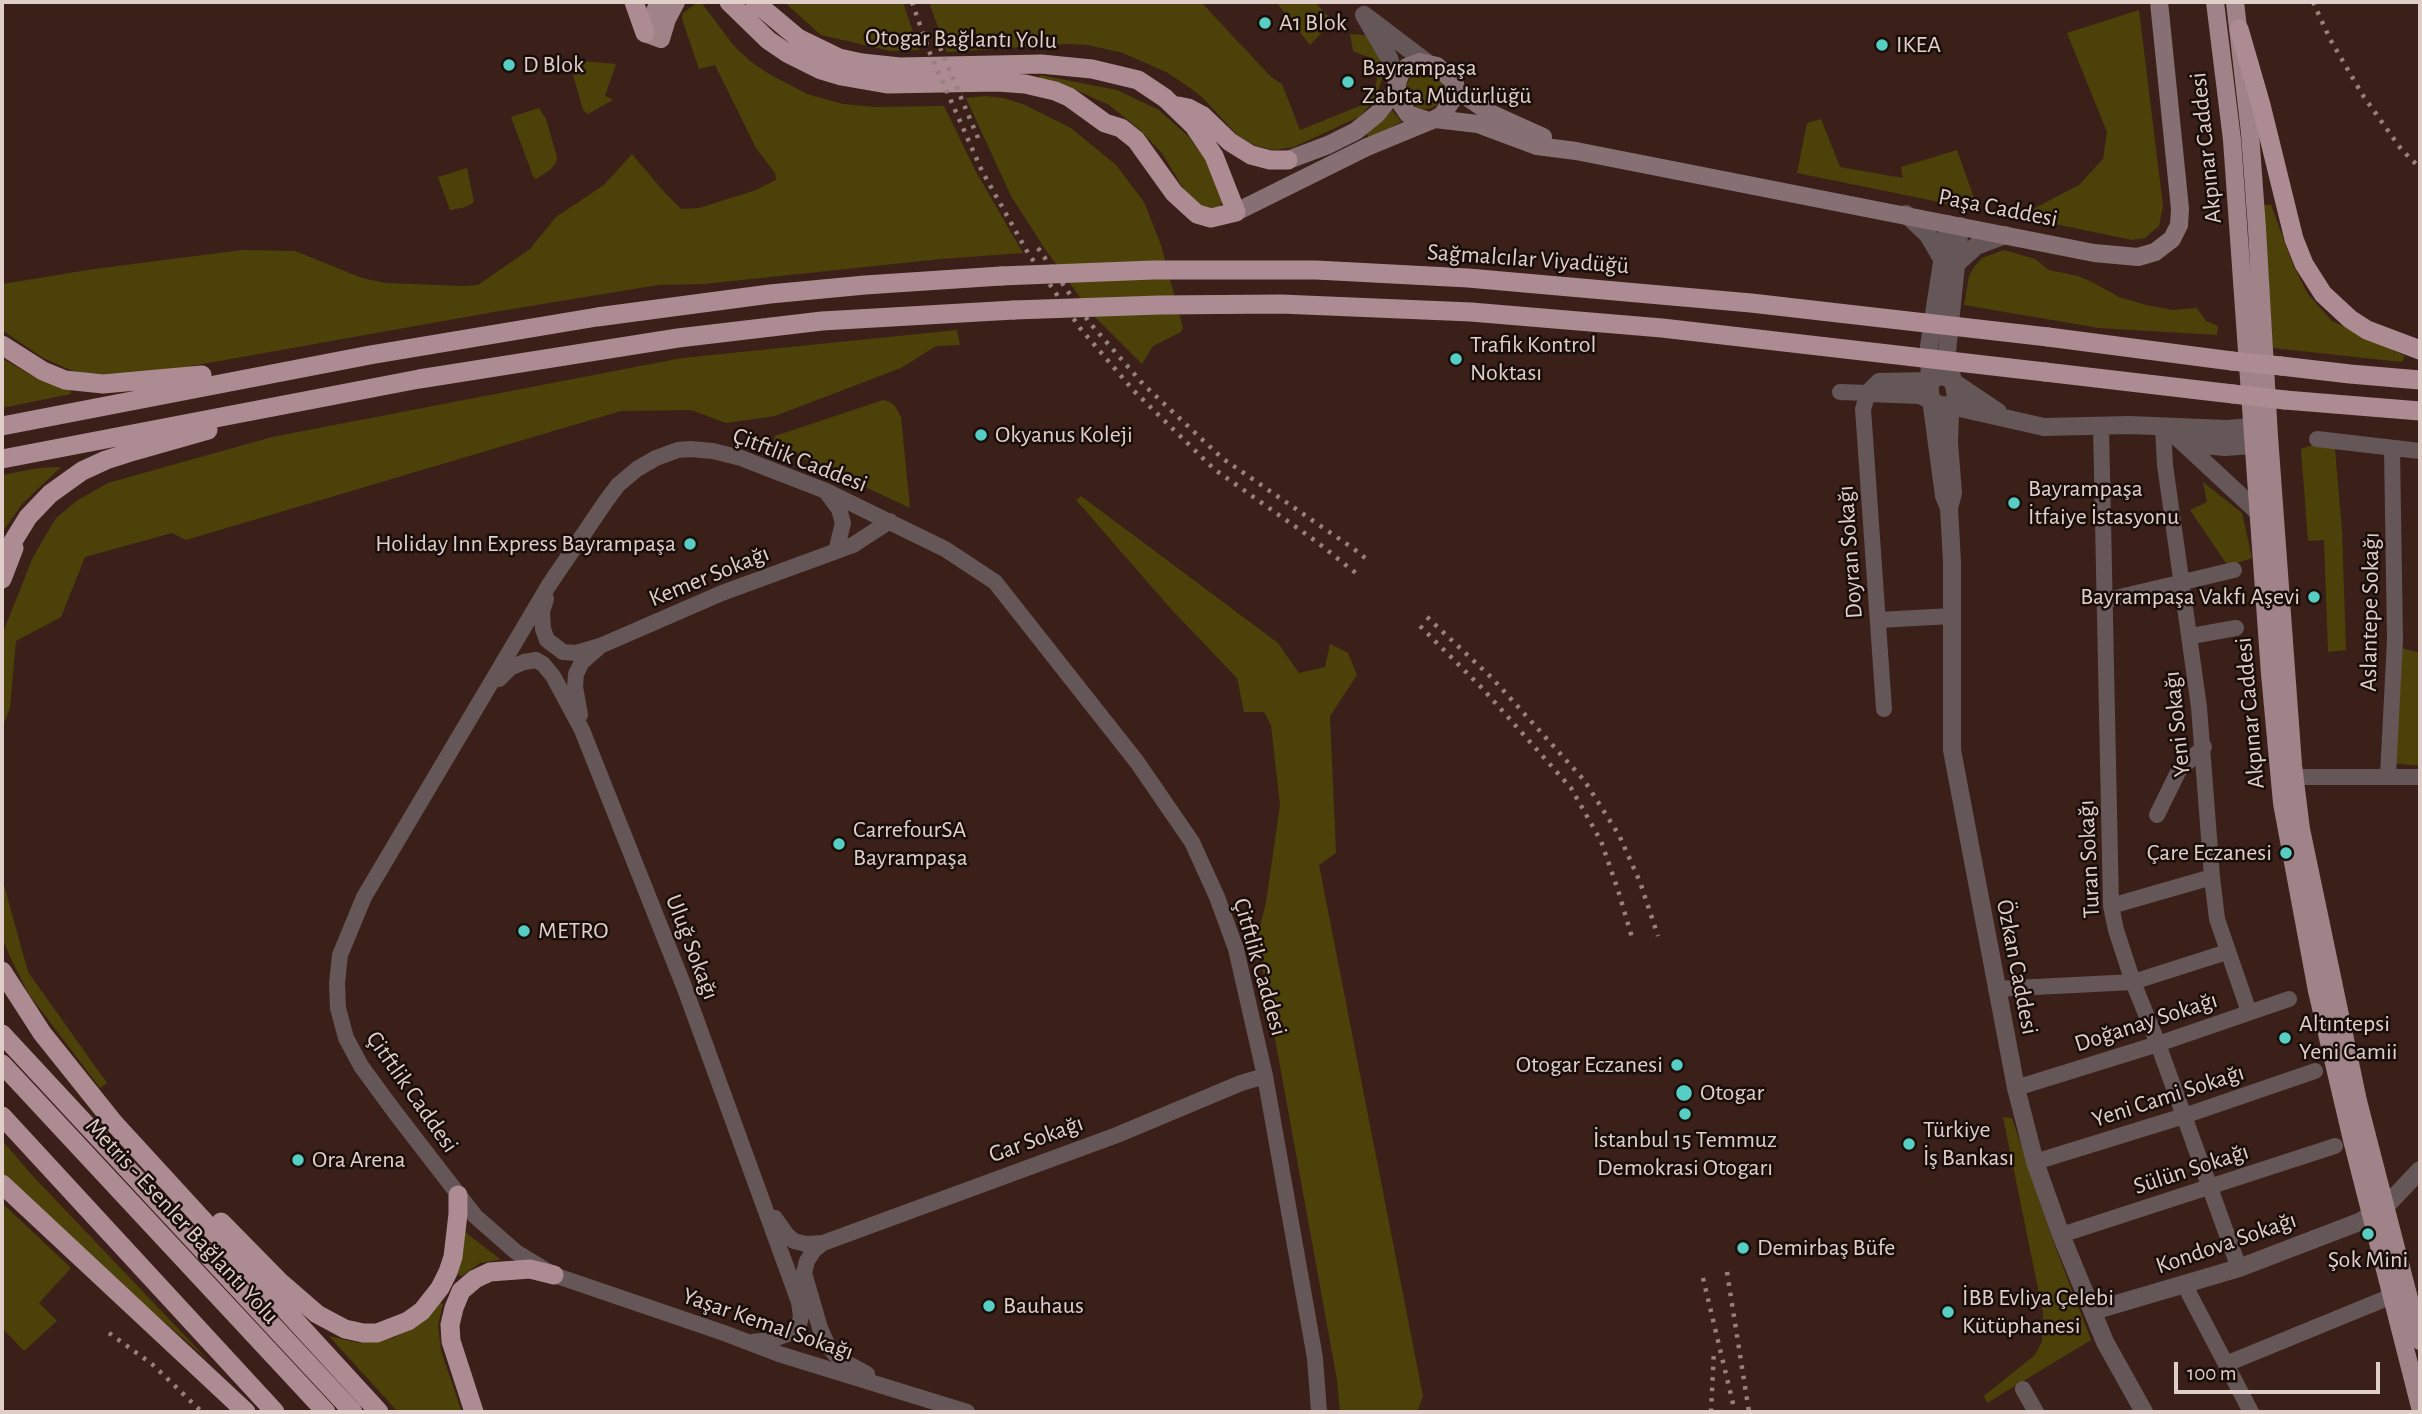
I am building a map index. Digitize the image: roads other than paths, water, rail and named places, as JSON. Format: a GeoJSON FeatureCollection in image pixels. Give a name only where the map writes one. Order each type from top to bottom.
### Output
{"type":"FeatureCollection","features":[{"type":"Feature","properties":{"kind":"highway"},"geometry":{"type":"LineString","coordinates":[[634,2],[645,33]]}},
{"type":"Feature","properties":{"kind":"highway","name":"Otogar Bağlantı Yolu"},"geometry":{"type":"LineString","coordinates":[[729,2],[768,40],[787,53],[841,75],[887,84],[997,82],[1044,87],[1069,97],[1105,124],[1121,128],[1136,140],[1174,193],[1197,214],[1210,218],[1236,212]]}},
{"type":"Feature","properties":{"kind":"highway","name":"Otogar Bağlantı Yolu"},"geometry":{"type":"LineString","coordinates":[[755,2],[798,38],[839,58],[900,66],[1070,66],[1115,73],[1138,80],[1174,105]]}},
{"type":"Feature","properties":{"kind":"highway"},"geometry":{"type":"LineString","coordinates":[[2239,29],[2294,239],[2304,264],[2323,294],[2350,319],[2367,330],[2420,350]]}},
{"type":"Feature","properties":{"kind":"highway"},"geometry":{"type":"LineString","coordinates":[[1174,105],[1188,108],[1203,116],[1230,142],[1251,155],[1270,160],[1288,160]]}},
{"type":"Feature","properties":{"kind":"highway"},"geometry":{"type":"LineString","coordinates":[[1174,105],[1205,141],[1224,179],[1236,212]]}},
{"type":"Feature","properties":{"kind":"highway","name":"Sağmalcılar Viyadüğü"},"geometry":{"type":"LineString","coordinates":[[270,374],[510,331],[671,307],[864,285],[1153,270],[1316,270],[1468,278],[1751,303],[2232,361],[2420,380]]}},
{"type":"Feature","properties":{"kind":"highway"},"geometry":{"type":"LineString","coordinates":[[2,459],[495,365],[739,331],[901,315],[1159,304],[1268,304],[1471,312],[1662,328],[2285,400],[2420,411]]}},
{"type":"Feature","properties":{"kind":"highway"},"geometry":{"type":"LineString","coordinates":[[2,345],[43,371],[65,380],[92,383],[131,383],[223,373],[270,374]]}},
{"type":"Feature","properties":{"kind":"highway"},"geometry":{"type":"LineString","coordinates":[[2,426],[270,374]]}},
{"type":"Feature","properties":{"kind":"highway"},"geometry":{"type":"LineString","coordinates":[[2,559],[28,517],[50,494],[82,471],[106,460],[344,392]]}},
{"type":"Feature","properties":{"kind":"highway"},"geometry":{"type":"LineString","coordinates":[[2,579],[13,553],[17,533]]}},
{"type":"Feature","properties":{"kind":"highway"},"geometry":{"type":"LineString","coordinates":[[2,971],[42,1033],[114,1123],[379,1412]]}},
{"type":"Feature","properties":{"kind":"highway"},"geometry":{"type":"LineString","coordinates":[[2,1034],[352,1412]]}},
{"type":"Feature","properties":{"kind":"highway","name":"Metris - Esenler Bağlantı Yolu"},"geometry":{"type":"LineString","coordinates":[[2,1064],[326,1412]]}},
{"type":"Feature","properties":{"kind":"highway"},"geometry":{"type":"LineString","coordinates":[[2,1116],[275,1412]]}},
{"type":"Feature","properties":{"kind":"highway"},"geometry":{"type":"LineString","coordinates":[[114,1123],[153,1152],[181,1178],[296,1297],[332,1324],[363,1333],[401,1325],[432,1301],[453,1257],[458,1195]]}},
{"type":"Feature","properties":{"kind":"highway"},"geometry":{"type":"LineString","coordinates":[[2,1185],[246,1412]]}},
{"type":"Feature","properties":{"kind":"highway"},"geometry":{"type":"LineString","coordinates":[[474,1412],[452,1341],[450,1325],[461,1291],[475,1279],[490,1272],[530,1269],[554,1275]]}},
{"type":"Feature","properties":{"kind":"main road"},"geometry":{"type":"LineString","coordinates":[[659,2],[645,33],[661,39],[676,2]]}},
{"type":"Feature","properties":{"kind":"main road","name":"Paşa Caddesi"},"geometry":{"type":"LineString","coordinates":[[1432,120],[1478,124],[1537,146],[1576,151],[1906,214],[2094,253],[2138,257],[2155,252],[2172,239],[2179,225],[2180,200],[2159,2]]}},
{"type":"Feature","properties":{"kind":"main road","name":"Akpınar Caddesi"},"geometry":{"type":"LineString","coordinates":[[2215,2],[2232,140],[2251,427],[2261,440],[2301,829],[2358,1101],[2392,1296],[2420,1407]]}},
{"type":"Feature","properties":{"kind":"main road","name":"Akpınar Caddesi"},"geometry":{"type":"LineString","coordinates":[[2237,2],[2258,229],[2261,440],[2258,512],[2282,803],[2317,991],[2352,1140],[2379,1211],[2420,1341]]}},
{"type":"Feature","properties":{"kind":"main road"},"geometry":{"type":"LineString","coordinates":[[1236,212],[1367,147],[1432,120],[1449,107],[1455,83],[1437,66],[1426,62],[1414,64],[1401,73],[1397,98],[1408,114],[1432,120]]}},
{"type":"Feature","properties":{"kind":"main road"},"geometry":{"type":"LineString","coordinates":[[1288,160],[1356,131],[1377,114],[1397,87]]}},
{"type":"Feature","properties":{"kind":"main road","name":"Paşa Caddesi"},"geometry":{"type":"LineString","coordinates":[[1454,88],[1508,122],[1576,151]]}},
{"type":"Feature","properties":{"kind":"street"},"geometry":{"type":"LineString","coordinates":[[1358,8],[1426,62]]}},
{"type":"Feature","properties":{"kind":"street"},"geometry":{"type":"LineString","coordinates":[[1358,8],[1389,58],[1397,87]]}},
{"type":"Feature","properties":{"kind":"street"},"geometry":{"type":"LineString","coordinates":[[1906,214],[1928,235],[1948,262]]}},
{"type":"Feature","properties":{"kind":"street"},"geometry":{"type":"LineString","coordinates":[[1948,262],[1954,225]]}},
{"type":"Feature","properties":{"kind":"street"},"geometry":{"type":"LineString","coordinates":[[1948,262],[1976,246],[2005,235]]}},
{"type":"Feature","properties":{"kind":"street","name":"Özkan Caddesi"},"geometry":{"type":"LineString","coordinates":[[1948,262],[1947,352],[1956,396],[1951,406],[1949,443],[1953,493],[1949,508],[1952,562],[1952,750],[1955,769],[2016,1088],[2035,1162],[2061,1235],[2105,1342],[2144,1412]]}},
{"type":"Feature","properties":{"kind":"street","name":"Özkan Caddesi"},"geometry":{"type":"LineString","coordinates":[[1948,262],[1929,346],[1930,390],[1944,496],[1949,508]]}},
{"type":"Feature","properties":{"kind":"street"},"geometry":{"type":"LineString","coordinates":[[1930,390],[1941,376],[2010,420]]}},
{"type":"Feature","properties":{"kind":"street"},"geometry":{"type":"LineString","coordinates":[[1840,392],[1868,393],[1879,382],[1930,390],[1940,405],[2044,427],[2101,425],[2169,431],[2251,427]]}},
{"type":"Feature","properties":{"kind":"street","name":"Doyran Sokağı"},"geometry":{"type":"LineString","coordinates":[[1868,393],[1863,409],[1884,709]]}},
{"type":"Feature","properties":{"kind":"street","name":"Turan Sokağı"},"geometry":{"type":"LineString","coordinates":[[2101,425],[2111,906],[2133,982],[2185,1116],[2239,1268]]}},
{"type":"Feature","properties":{"kind":"street"},"geometry":{"type":"LineString","coordinates":[[2169,431],[2204,445],[2225,447],[2261,440]]}},
{"type":"Feature","properties":{"kind":"street"},"geometry":{"type":"LineString","coordinates":[[2169,431],[2258,512]]}},
{"type":"Feature","properties":{"kind":"street","name":"Yeni Sokağı"},"geometry":{"type":"LineString","coordinates":[[2169,431],[2165,465],[2191,636],[2204,747],[2217,919],[2249,1012]]}},
{"type":"Feature","properties":{"kind":"street"},"geometry":{"type":"LineString","coordinates":[[2317,439],[2420,451]]}},
{"type":"Feature","properties":{"kind":"street","name":"Çitftlik Caddesi"},"geometry":{"type":"LineString","coordinates":[[554,1275],[516,1252],[475,1216],[361,1066],[346,1038],[338,1009],[337,982],[341,955],[364,897],[549,585],[618,485],[656,458],[690,449],[713,451],[754,463],[826,491],[891,521],[945,549],[995,582],[1137,762],[1192,842],[1217,897],[1236,949],[1265,1076],[1315,1358],[1318,1412]]}},
{"type":"Feature","properties":{"kind":"street","name":"Aslantepe Sokağı"},"geometry":{"type":"LineString","coordinates":[[2388,776],[2395,640],[2392,449]]}},
{"type":"Feature","properties":{"kind":"street"},"geometry":{"type":"LineString","coordinates":[[826,491],[834,500],[843,523],[836,551]]}},
{"type":"Feature","properties":{"kind":"street","name":"Kemer Sokağı"},"geometry":{"type":"LineString","coordinates":[[600,646],[722,593],[853,545],[891,521]]}},
{"type":"Feature","properties":{"kind":"street"},"geometry":{"type":"LineString","coordinates":[[2104,601],[2234,570]]}},
{"type":"Feature","properties":{"kind":"street"},"geometry":{"type":"LineString","coordinates":[[549,585],[542,612],[547,640],[563,652],[576,653],[600,646]]}},
{"type":"Feature","properties":{"kind":"street"},"geometry":{"type":"LineString","coordinates":[[1878,620],[1952,616]]}},
{"type":"Feature","properties":{"kind":"street"},"geometry":{"type":"LineString","coordinates":[[2191,636],[2236,628]]}},
{"type":"Feature","properties":{"kind":"street"},"geometry":{"type":"LineString","coordinates":[[582,730],[575,687],[576,674],[582,662],[600,646]]}},
{"type":"Feature","properties":{"kind":"street"},"geometry":{"type":"LineString","coordinates":[[484,695],[510,668],[536,660],[553,676],[582,730]]}},
{"type":"Feature","properties":{"kind":"street","name":"Uluğ Sokağı"},"geometry":{"type":"LineString","coordinates":[[582,730],[685,989],[755,1182]]}},
{"type":"Feature","properties":{"kind":"street"},"geometry":{"type":"LineString","coordinates":[[2157,815],[2179,770],[2204,747]]}},
{"type":"Feature","properties":{"kind":"street"},"geometry":{"type":"LineString","coordinates":[[2294,777],[2420,777]]}},
{"type":"Feature","properties":{"kind":"street"},"geometry":{"type":"LineString","coordinates":[[2111,906],[2212,877]]}},
{"type":"Feature","properties":{"kind":"street"},"geometry":{"type":"LineString","coordinates":[[1996,989],[2133,982],[2227,952]]}},
{"type":"Feature","properties":{"kind":"street","name":"Doğanay Sokağı"},"geometry":{"type":"LineString","coordinates":[[2016,1088],[2158,1044],[2289,999]]}},
{"type":"Feature","properties":{"kind":"street","name":"Yeni Cami Sokağı"},"geometry":{"type":"LineString","coordinates":[[2035,1162],[2185,1116],[2315,1070]]}},
{"type":"Feature","properties":{"kind":"street","name":"Gar Sokağı"},"geometry":{"type":"LineString","coordinates":[[822,1244],[1117,1135],[1241,1083],[1265,1076]]}},
{"type":"Feature","properties":{"kind":"street","name":"Sülün Sokağı"},"geometry":{"type":"LineString","coordinates":[[2061,1235],[2335,1146]]}},
{"type":"Feature","properties":{"kind":"street"},"geometry":{"type":"LineString","coordinates":[[2379,1211],[2420,1170]]}},
{"type":"Feature","properties":{"kind":"street"},"geometry":{"type":"LineString","coordinates":[[755,1182],[787,1236],[806,1244],[822,1244]]}},
{"type":"Feature","properties":{"kind":"street"},"geometry":{"type":"LineString","coordinates":[[750,1342],[771,1340],[793,1332],[799,1325],[801,1316],[799,1302],[755,1182]]}},
{"type":"Feature","properties":{"kind":"street","name":"Kondova Sokağı"},"geometry":{"type":"LineString","coordinates":[[2093,1311],[2239,1268],[2359,1222],[2379,1211]]}},
{"type":"Feature","properties":{"kind":"street"},"geometry":{"type":"LineString","coordinates":[[822,1244],[814,1250],[804,1273],[828,1346],[845,1362],[891,1390]]}},
{"type":"Feature","properties":{"kind":"street","name":"Yaşar Kemal Sokağı"},"geometry":{"type":"LineString","coordinates":[[554,1275],[779,1354],[967,1412]]}},
{"type":"Feature","properties":{"kind":"street"},"geometry":{"type":"LineString","coordinates":[[2184,1284],[2251,1412]]}},
{"type":"Feature","properties":{"kind":"street"},"geometry":{"type":"LineString","coordinates":[[2226,1364],[2392,1296]]}},
{"type":"Feature","properties":{"kind":"street"},"geometry":{"type":"LineString","coordinates":[[2023,1389],[2036,1412]]}},
{"type":"Feature","properties":{"kind":"railway"},"geometry":{"type":"LineString","coordinates":[[912,2],[929,51],[982,171],[1028,253],[1080,328],[1134,391],[1214,469],[1317,542],[1357,574]]}},
{"type":"Feature","properties":{"kind":"railway"},"geometry":{"type":"LineString","coordinates":[[2313,2],[2330,39],[2362,94],[2401,149],[2420,168]]}},
{"type":"Feature","properties":{"kind":"railway"},"geometry":{"type":"LineString","coordinates":[[936,38],[978,138]]}},
{"type":"Feature","properties":{"kind":"railway"},"geometry":{"type":"LineString","coordinates":[[1038,248],[1089,322],[1143,384],[1222,458],[1369,561]]}},
{"type":"Feature","properties":{"kind":"railway"},"geometry":{"type":"LineString","coordinates":[[1427,617],[1493,679],[1584,780],[1619,835],[1640,882],[1658,936]]}},
{"type":"Feature","properties":{"kind":"railway"},"geometry":{"type":"LineString","coordinates":[[1420,626],[1483,689],[1571,788],[1601,841],[1633,941]]}},
{"type":"Feature","properties":{"kind":"railway"},"geometry":{"type":"LineString","coordinates":[[1727,1272],[1749,1412]]}},
{"type":"Feature","properties":{"kind":"railway"},"geometry":{"type":"LineString","coordinates":[[1703,1278],[1735,1412]]}},
{"type":"Feature","properties":{"kind":"railway"},"geometry":{"type":"LineString","coordinates":[[109,1333],[152,1364],[202,1412]]}},
{"type":"Feature","properties":{"kind":"railway"},"geometry":{"type":"LineString","coordinates":[[1711,1412],[1714,1350]]}},
{"type":"Feature","properties":{"kind":"place","name":"A1 Blok"},"geometry":{"type":"Point","coordinates":[1265,23]}},
{"type":"Feature","properties":{"kind":"place","name":"IKEA"},"geometry":{"type":"Point","coordinates":[1882,45]}},
{"type":"Feature","properties":{"kind":"place","name":"D Blok"},"geometry":{"type":"Point","coordinates":[509,65]}},
{"type":"Feature","properties":{"kind":"place","name":"Bayrampaşa Zabıta Müdürlüğü"},"geometry":{"type":"Point","coordinates":[1348,82]}},
{"type":"Feature","properties":{"kind":"place","name":"Trafik Kontrol Noktası"},"geometry":{"type":"Point","coordinates":[1456,359]}},
{"type":"Feature","properties":{"kind":"place","name":"Okyanus Koleji"},"geometry":{"type":"Point","coordinates":[981,435]}},
{"type":"Feature","properties":{"kind":"place","name":"Bayrampaşa İtfaiye İstasyonu"},"geometry":{"type":"Point","coordinates":[2014,503]}},
{"type":"Feature","properties":{"kind":"place","name":"Holiday Inn Express Bayrampaşa"},"geometry":{"type":"Point","coordinates":[690,544]}},
{"type":"Feature","properties":{"kind":"place","name":"Bayrampaşa Vakfı Aşevi"},"geometry":{"type":"Point","coordinates":[2314,597]}},
{"type":"Feature","properties":{"kind":"place","name":"CarrefourSA Bayrampaşa"},"geometry":{"type":"Point","coordinates":[839,844]}},
{"type":"Feature","properties":{"kind":"place","name":"Çare Eczanesi"},"geometry":{"type":"Point","coordinates":[2286,853]}},
{"type":"Feature","properties":{"kind":"place","name":"METRO"},"geometry":{"type":"Point","coordinates":[524,931]}},
{"type":"Feature","properties":{"kind":"place","name":"Altıntepsi Yeni Camii"},"geometry":{"type":"Point","coordinates":[2285,1038]}},
{"type":"Feature","properties":{"kind":"place","name":"Otogar Eczanesi"},"geometry":{"type":"Point","coordinates":[1677,1065]}},
{"type":"Feature","properties":{"kind":"place","name":"Otogar"},"geometry":{"type":"Point","coordinates":[1684,1093]}},
{"type":"Feature","properties":{"kind":"place","name":"İstanbul 15 Temmuz Demokrasi Otogarı"},"geometry":{"type":"Point","coordinates":[1685,1114]}},
{"type":"Feature","properties":{"kind":"place","name":"Türkiye İş Bankası"},"geometry":{"type":"Point","coordinates":[1909,1144]}},
{"type":"Feature","properties":{"kind":"place","name":"Ora Arena"},"geometry":{"type":"Point","coordinates":[298,1160]}},
{"type":"Feature","properties":{"kind":"place","name":"Şok Mini"},"geometry":{"type":"Point","coordinates":[2368,1234]}},
{"type":"Feature","properties":{"kind":"place","name":"Demirbaş Büfe"},"geometry":{"type":"Point","coordinates":[1743,1248]}},
{"type":"Feature","properties":{"kind":"place","name":"Bauhaus"},"geometry":{"type":"Point","coordinates":[989,1306]}},
{"type":"Feature","properties":{"kind":"place","name":"İBB Evliya Çelebi Kütüphanesi"},"geometry":{"type":"Point","coordinates":[1948,1312]}}]}
